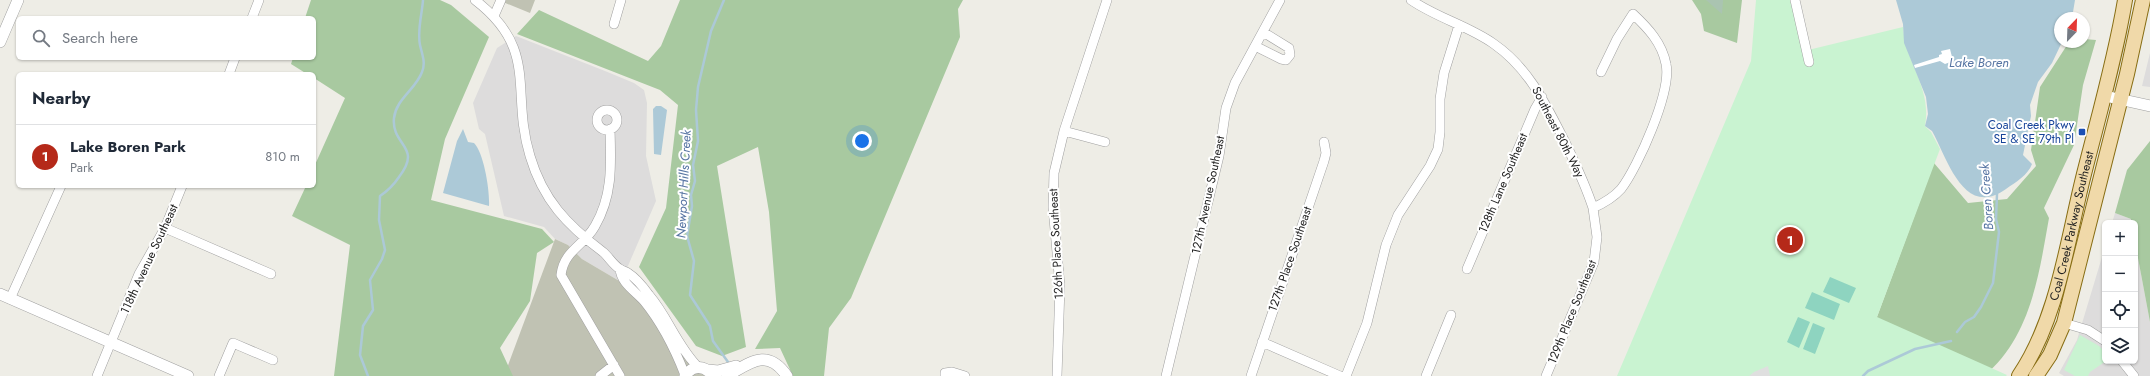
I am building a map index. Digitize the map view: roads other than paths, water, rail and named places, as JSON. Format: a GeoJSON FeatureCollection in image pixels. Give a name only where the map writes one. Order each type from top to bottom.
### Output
{"type":"FeatureCollection","features":[{"type":"Feature","properties":{"kind":"main road","name":"Coal Creek Parkway Southeast"},"geometry":{"type":"LineString","coordinates":[[2019,376],[2032,355],[2047,318],[2120,36],[2125,0]]}},
{"type":"Feature","properties":{"kind":"main road","name":"Coal Creek Parkway Southeast"},"geometry":{"type":"LineString","coordinates":[[2036,376],[2050,355],[2064,323],[2135,40],[2143,0]]}},
{"type":"Feature","properties":{"kind":"street"},"geometry":{"type":"LineString","coordinates":[[0,42],[16,0]]}},
{"type":"Feature","properties":{"kind":"street"},"geometry":{"type":"LineString","coordinates":[[253,16],[259,0]]}},
{"type":"Feature","properties":{"kind":"street"},"geometry":{"type":"LineString","coordinates":[[475,0],[494,16],[510,39],[517,57],[522,80],[523,128],[537,177],[551,202],[585,240],[604,253],[620,269],[628,273],[650,295],[677,340],[706,371]]}},
{"type":"Feature","properties":{"kind":"street"},"geometry":{"type":"LineString","coordinates":[[494,16],[501,0]]}},
{"type":"Feature","properties":{"kind":"street"},"geometry":{"type":"LineString","coordinates":[[614,24],[621,0]]}},
{"type":"Feature","properties":{"kind":"street","name":"126th Place Southeast"},"geometry":{"type":"LineString","coordinates":[[1057,376],[1060,286],[1052,185],[1064,131],[1107,0]]}},
{"type":"Feature","properties":{"kind":"street","name":"127th Avenue Southeast"},"geometry":{"type":"LineString","coordinates":[[1166,376],[1218,156],[1226,108],[1235,83],[1280,0]]}},
{"type":"Feature","properties":{"kind":"street","name":"Southeast 80th Way"},"geometry":{"type":"LineString","coordinates":[[1411,0],[1494,44],[1507,54],[1528,76],[1542,97],[1576,166],[1593,208]]}},
{"type":"Feature","properties":{"kind":"street"},"geometry":{"type":"LineString","coordinates":[[1795,0],[1809,62]]}},
{"type":"Feature","properties":{"kind":"street"},"geometry":{"type":"LineString","coordinates":[[1593,208],[1612,198],[1629,177],[1660,106],[1667,80],[1666,63],[1658,42],[1653,34],[1633,14],[1617,39],[1601,72]]}},
{"type":"Feature","properties":{"kind":"street"},"geometry":{"type":"LineString","coordinates":[[1346,376],[1367,323],[1382,257],[1388,239],[1398,215],[1430,166],[1438,148],[1440,132],[1440,98],[1444,73],[1459,25]]}},
{"type":"Feature","properties":{"kind":"street"},"geometry":{"type":"LineString","coordinates":[[1255,46],[1281,60],[1286,60],[1290,55],[1289,48],[1263,32]]}},
{"type":"Feature","properties":{"kind":"street"},"geometry":{"type":"LineString","coordinates":[[230,72],[234,60]]}},
{"type":"Feature","properties":{"kind":"street"},"geometry":{"type":"LineString","coordinates":[[2105,96],[2150,106]]}},
{"type":"Feature","properties":{"kind":"street","name":"128th Lane Southeast"},"geometry":{"type":"LineString","coordinates":[[1467,270],[1535,109],[1542,97]]}},
{"type":"Feature","properties":{"kind":"street"},"geometry":{"type":"LineString","coordinates":[[610,129],[611,178],[609,193],[600,217],[585,240],[566,258],[562,264],[561,275],[620,376]]}},
{"type":"Feature","properties":{"kind":"street"},"geometry":{"type":"LineString","coordinates":[[1064,131],[1105,142]]}},
{"type":"Feature","properties":{"kind":"street","name":"127th Place Southeast"},"geometry":{"type":"LineString","coordinates":[[1251,376],[1324,161],[1326,153],[1324,142]]}},
{"type":"Feature","properties":{"kind":"street"},"geometry":{"type":"LineString","coordinates":[[60,188],[5,297],[188,376]]}},
{"type":"Feature","properties":{"kind":"street","name":"118th Avenue Southeast"},"geometry":{"type":"LineString","coordinates":[[97,376],[140,274],[165,228],[181,188]]}},
{"type":"Feature","properties":{"kind":"street","name":"129th Place Southeast"},"geometry":{"type":"LineString","coordinates":[[1546,376],[1594,262],[1597,238],[1593,208]]}},
{"type":"Feature","properties":{"kind":"street"},"geometry":{"type":"LineString","coordinates":[[165,228],[271,274]]}},
{"type":"Feature","properties":{"kind":"street"},"geometry":{"type":"LineString","coordinates":[[620,269],[621,277],[644,302],[662,328],[685,375],[693,368],[706,371],[718,371],[746,364]]}},
{"type":"Feature","properties":{"kind":"street"},"geometry":{"type":"LineString","coordinates":[[1426,376],[1452,315]]}},
{"type":"Feature","properties":{"kind":"street"},"geometry":{"type":"LineString","coordinates":[[2064,323],[2088,330],[2102,339]]}},
{"type":"Feature","properties":{"kind":"street"},"geometry":{"type":"LineString","coordinates":[[1262,342],[1340,376]]}},
{"type":"Feature","properties":{"kind":"street"},"geometry":{"type":"LineString","coordinates":[[219,376],[233,343],[273,360]]}},
{"type":"Feature","properties":{"kind":"street"},"geometry":{"type":"LineString","coordinates":[[728,376],[752,361],[768,360],[780,367],[787,376]]}},
{"type":"Feature","properties":{"kind":"street"},"geometry":{"type":"LineString","coordinates":[[2124,364],[2134,376]]}},
{"type":"Feature","properties":{"kind":"street"},"geometry":{"type":"LineString","coordinates":[[600,376],[614,365]]}},
{"type":"Feature","properties":{"kind":"street"},"geometry":{"type":"LineString","coordinates":[[945,374],[952,372],[964,376]]}},
{"type":"Feature","properties":{"kind":"water","name":"Lake Boren"},"geometry":{"type":"Polygon","coordinates":[[[1896,0],[2075,0],[2073,12],[2054,12],[2054,48],[2059,48],[2052,63],[2038,82],[2030,105],[2031,116],[2023,155],[2032,164],[2025,175],[2018,181],[1991,196],[1979,197],[1968,191],[1959,182],[1951,170],[1932,131],[1925,126],[1928,114],[1926,97],[1904,43],[1903,24],[1896,0]]]}},
{"type":"Feature","properties":{"kind":"water"},"geometry":{"type":"Polygon","coordinates":[[[656,106],[661,106],[667,110],[661,155],[654,154],[653,109],[656,106]]]}},
{"type":"Feature","properties":{"kind":"water"},"geometry":{"type":"Polygon","coordinates":[[[463,129],[468,142],[474,143],[481,155],[487,182],[489,206],[443,193],[457,141],[463,129]]]}},
{"type":"Feature","properties":{"kind":"waterway"},"geometry":{"type":"LineString","coordinates":[[368,376],[360,355],[363,326],[373,310],[370,280],[382,259],[385,250],[379,220],[380,196],[395,183],[406,167],[408,159],[407,152],[394,127],[394,118],[398,105],[415,84],[423,69],[424,62],[419,39],[423,0]]}},
{"type":"Feature","properties":{"kind":"waterway","name":"Newport Hills Creek"},"geometry":{"type":"LineString","coordinates":[[724,0],[711,31],[698,87],[696,110],[698,141],[693,165],[695,181],[691,195],[692,206],[687,236],[694,261],[690,295],[710,326],[713,341],[728,362]]}},
{"type":"Feature","properties":{"kind":"waterway","name":"Boren Creek"},"geometry":{"type":"LineString","coordinates":[[1957,332],[1965,322],[1974,317],[1981,307],[1993,283],[1999,232],[1996,219],[1997,194]]}},
{"type":"Feature","properties":{"kind":"waterway","name":"Boren Creek"},"geometry":{"type":"LineString","coordinates":[[1863,376],[1868,371],[1915,349],[1951,341]]}},
{"type":"Feature","properties":{"kind":"place","name":"Coal Creek Pkwy SE & SE 79th Pl"},"geometry":{"type":"Point","coordinates":[2082,132]}},
{"type":"Feature","properties":{"kind":"place","name":"Lake Boren Park"},"geometry":{"type":"Point","coordinates":[1790,240]}}]}
